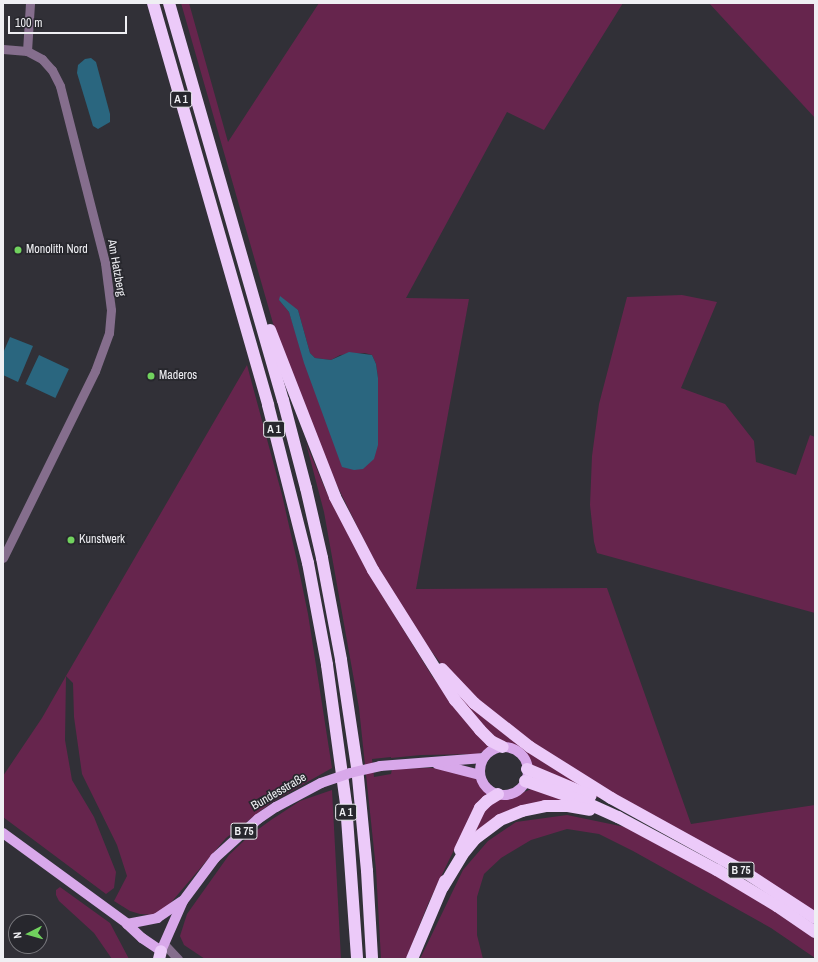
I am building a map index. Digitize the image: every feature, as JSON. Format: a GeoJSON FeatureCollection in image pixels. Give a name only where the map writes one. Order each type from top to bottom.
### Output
{"type":"FeatureCollection","features":[{"type":"Feature","properties":{"kind":"highway","name":"A 1"},"geometry":{"type":"LineString","coordinates":[[153,3],[258,370],[308,563],[327,666],[346,804],[357,959]]}},
{"type":"Feature","properties":{"kind":"highway","name":"A 1"},"geometry":{"type":"LineString","coordinates":[[169,3],[251,287],[306,488],[322,558],[339,652],[357,767],[367,871],[372,959]]}},
{"type":"Feature","properties":{"kind":"highway"},"geometry":{"type":"LineString","coordinates":[[251,287],[277,346],[306,424],[339,504],[373,570],[459,706],[486,736],[504,747]]}},
{"type":"Feature","properties":{"kind":"highway"},"geometry":{"type":"LineString","coordinates":[[406,624],[455,685],[494,720],[576,776],[663,828]]}},
{"type":"Feature","properties":{"kind":"highway","name":"B 75"},"geometry":{"type":"LineString","coordinates":[[528,769],[663,828],[743,871],[815,918]]}},
{"type":"Feature","properties":{"kind":"highway","name":"B 75"},"geometry":{"type":"LineString","coordinates":[[525,782],[587,803],[669,843],[753,891],[815,932]]}},
{"type":"Feature","properties":{"kind":"highway"},"geometry":{"type":"LineString","coordinates":[[412,959],[442,887],[480,808],[487,800],[498,794]]}},
{"type":"Feature","properties":{"kind":"highway"},"geometry":{"type":"LineString","coordinates":[[442,887],[462,854],[480,833],[511,814],[532,808],[557,806],[590,810],[669,843]]}},
{"type":"Feature","properties":{"kind":"main road","name":"B 75"},"geometry":{"type":"LineString","coordinates":[[428,762],[484,758],[491,751],[504,747]]}},
{"type":"Feature","properties":{"kind":"main road"},"geometry":{"type":"LineString","coordinates":[[484,758],[480,766],[480,774],[486,787],[498,794],[512,793],[521,787],[525,782],[528,769],[525,760],[518,752],[504,747]]}},
{"type":"Feature","properties":{"kind":"main road","name":"B 75"},"geometry":{"type":"LineString","coordinates":[[428,762],[480,774]]}},
{"type":"Feature","properties":{"kind":"main road","name":"Bundesstraße"},"geometry":{"type":"LineString","coordinates":[[161,951],[183,900],[215,858],[248,828],[276,807],[321,783],[350,773],[380,766],[428,762]]}},
{"type":"Feature","properties":{"kind":"main road"},"geometry":{"type":"LineString","coordinates":[[3,833],[127,924],[142,938],[161,951]]}},
{"type":"Feature","properties":{"kind":"main road","name":"B 75"},"geometry":{"type":"LineString","coordinates":[[127,924],[157,918],[183,900]]}},
{"type":"Feature","properties":{"kind":"street"},"geometry":{"type":"LineString","coordinates":[[26,51],[30,3]]}},
{"type":"Feature","properties":{"kind":"street","name":"Am Hatzberg"},"geometry":{"type":"LineString","coordinates":[[3,49],[26,51],[42,59],[52,70],[60,86],[106,263],[110,297],[110,323],[104,348],[95,371],[3,558]]}},
{"type":"Feature","properties":{"kind":"street"},"geometry":{"type":"LineString","coordinates":[[161,951],[177,959]]}},
{"type":"Feature","properties":{"kind":"shaded area"},"geometry":{"type":"Polygon","coordinates":[[[181,3],[189,3],[228,142],[319,3],[623,3],[544,130],[507,112],[406,298],[469,299],[416,589],[607,588],[691,824],[815,805],[815,912],[616,796],[515,731],[470,694],[442,665],[419,635],[381,575],[324,459],[287,372],[181,3]],[[279,300],[289,312],[309,373],[378,445],[378,378],[376,364],[372,355],[365,353],[340,355],[331,360],[315,358],[310,353],[298,310],[279,300]]]}},
{"type":"Feature","properties":{"kind":"shaded area"},"geometry":{"type":"Polygon","coordinates":[[[709,3],[815,3],[815,118],[709,3]]]}},
{"type":"Feature","properties":{"kind":"shaded area"},"geometry":{"type":"Polygon","coordinates":[[[682,295],[717,302],[681,388],[725,404],[754,441],[756,462],[796,475],[810,435],[815,437],[815,613],[597,553],[594,542],[590,505],[592,456],[599,404],[627,297],[682,295]]]}},
{"type":"Feature","properties":{"kind":"shaded area"},"geometry":{"type":"Polygon","coordinates":[[[247,365],[282,495],[297,561],[308,614],[332,768],[272,802],[226,838],[162,913],[155,915],[140,914],[130,911],[114,901],[127,876],[117,845],[82,774],[74,717],[73,683],[66,676],[247,365]]]}},
{"type":"Feature","properties":{"kind":"shaded area"},"geometry":{"type":"Polygon","coordinates":[[[306,443],[326,491],[374,582],[432,676],[464,719],[488,746],[488,749],[478,754],[421,755],[372,759],[374,777],[391,774],[392,769],[459,769],[476,779],[487,794],[472,814],[449,860],[428,904],[406,959],[381,959],[376,869],[359,708],[324,512],[306,443]]]}},
{"type":"Feature","properties":{"kind":"shaded area"},"geometry":{"type":"Polygon","coordinates":[[[66,676],[65,740],[72,780],[94,817],[116,872],[114,888],[106,894],[3,817],[3,776],[42,718],[66,676]]]}},
{"type":"Feature","properties":{"kind":"shaded area"},"geometry":{"type":"Polygon","coordinates":[[[458,692],[602,799],[534,771],[526,754],[519,748],[505,744],[491,736],[462,704],[458,692]]]}},
{"type":"Feature","properties":{"kind":"shaded area"},"geometry":{"type":"Polygon","coordinates":[[[531,789],[579,803],[558,803],[473,836],[486,807],[498,799],[509,799],[531,789]]]}},
{"type":"Feature","properties":{"kind":"shaded area"},"geometry":{"type":"Polygon","coordinates":[[[332,790],[341,959],[205,959],[184,945],[180,936],[187,914],[229,855],[249,836],[300,801],[332,790]]]}},
{"type":"Feature","properties":{"kind":"shaded area"},"geometry":{"type":"Polygon","coordinates":[[[567,815],[625,827],[731,883],[787,918],[815,939],[815,958],[771,928],[633,851],[599,834],[567,829],[531,840],[501,858],[484,874],[477,897],[477,935],[483,959],[420,959],[463,870],[488,841],[516,822],[567,815]]]}},
{"type":"Feature","properties":{"kind":"shaded area"},"geometry":{"type":"Polygon","coordinates":[[[60,887],[110,923],[129,959],[112,959],[94,933],[59,901],[56,895],[56,890],[60,887]]]}},
{"type":"Feature","properties":{"kind":"water"},"geometry":{"type":"Polygon","coordinates":[[[91,58],[96,62],[110,114],[110,122],[98,129],[93,126],[77,73],[78,65],[85,59],[91,58]]]}},
{"type":"Feature","properties":{"kind":"water"},"geometry":{"type":"Polygon","coordinates":[[[280,296],[298,310],[310,353],[315,358],[331,360],[349,352],[372,355],[376,364],[378,378],[378,445],[374,459],[363,469],[354,470],[342,467],[304,363],[289,312],[279,300],[280,296]]]}},
{"type":"Feature","properties":{"kind":"water"},"geometry":{"type":"Polygon","coordinates":[[[10,337],[33,346],[18,382],[3,375],[3,353],[10,337]]]}},
{"type":"Feature","properties":{"kind":"water"},"geometry":{"type":"Polygon","coordinates":[[[39,355],[69,369],[55,398],[25,384],[39,355]]]}},
{"type":"Feature","properties":{"kind":"place","name":"Monolith Nord"},"geometry":{"type":"Point","coordinates":[18,250]}},
{"type":"Feature","properties":{"kind":"place","name":"Maderos"},"geometry":{"type":"Point","coordinates":[151,376]}},
{"type":"Feature","properties":{"kind":"place","name":"Kunstwerk"},"geometry":{"type":"Point","coordinates":[71,540]}}]}
